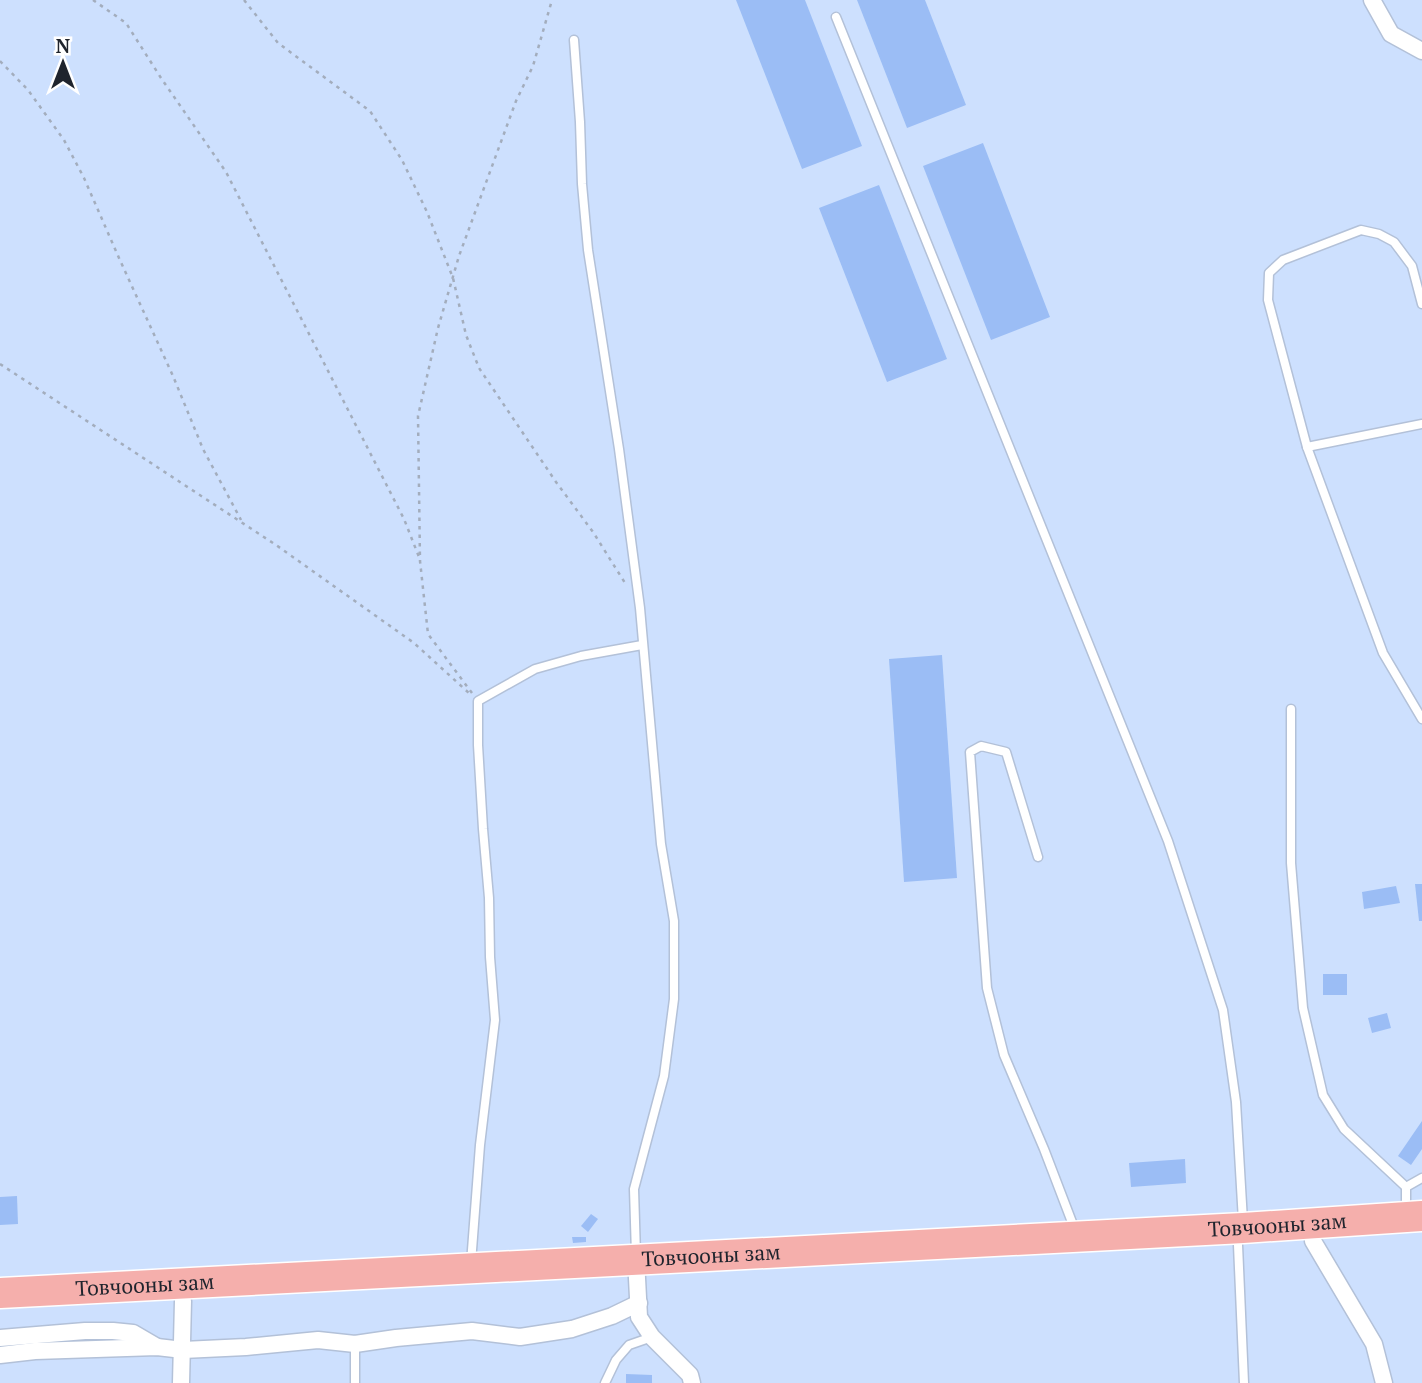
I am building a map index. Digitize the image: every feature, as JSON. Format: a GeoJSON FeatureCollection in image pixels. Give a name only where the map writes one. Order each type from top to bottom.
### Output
{"type":"FeatureCollection","features":[{"type":"Feature","properties":{"kind":"highway","name":"Товчооны зам"},"geometry":{"type":"LineString","coordinates":[[0,1311],[637,1280],[1241,1237],[1410,1217]]}},
{"type":"Feature","properties":{"kind":"highway","name":"Товчооны зам"},"geometry":{"type":"LineString","coordinates":[[0,1293],[470,1268],[637,1280],[1078,1236],[1241,1237],[1313,1241],[1422,1235]]}},
{"type":"Feature","properties":{"kind":"street"},"geometry":{"type":"LineString","coordinates":[[1371,0],[1391,34],[1422,51]]}},
{"type":"Feature","properties":{"kind":"street"},"geometry":{"type":"LineString","coordinates":[[1313,1241],[1374,1344],[1384,1383]]}},
{"type":"Feature","properties":{"kind":"street"},"geometry":{"type":"LineString","coordinates":[[637,1280],[639,1317],[652,1337],[690,1375],[692,1383]]}},
{"type":"Feature","properties":{"kind":"street"},"geometry":{"type":"LineString","coordinates":[[0,1355],[35,1351],[157,1347],[183,1350],[318,1340],[355,1344],[472,1331],[520,1337],[572,1329],[612,1316],[637,1280]]}},
{"type":"Feature","properties":{"kind":"street"},"geometry":{"type":"LineString","coordinates":[[181,1383],[183,1301]]}},
{"type":"Feature","properties":{"kind":"street"},"geometry":{"type":"LineString","coordinates":[[0,1338],[113,1331],[133,1333],[157,1347]]}},
{"type":"Feature","properties":{"kind":"lane"},"geometry":{"type":"LineString","coordinates":[[836,18],[1168,841],[1223,1010],[1236,1102],[1244,1383]]}},
{"type":"Feature","properties":{"kind":"lane"},"geometry":{"type":"LineString","coordinates":[[574,40],[588,250],[620,449],[640,608],[661,844],[674,921],[674,999],[664,1076],[634,1189],[637,1280]]}},
{"type":"Feature","properties":{"kind":"lane"},"geometry":{"type":"LineString","coordinates":[[1422,304],[1412,266],[1394,242],[1379,233],[1361,230],[1283,260],[1269,273],[1268,300],[1307,447],[1383,653],[1422,719]]}},
{"type":"Feature","properties":{"kind":"lane"},"geometry":{"type":"LineString","coordinates":[[1307,447],[1422,424]]}},
{"type":"Feature","properties":{"kind":"lane"},"geometry":{"type":"LineString","coordinates":[[470,1268],[480,1145],[495,1020],[478,745],[478,701],[535,669],[582,656],[642,645]]}},
{"type":"Feature","properties":{"kind":"lane"},"geometry":{"type":"LineString","coordinates":[[1291,709],[1292,876],[1303,1008],[1323,1095],[1344,1129],[1406,1187],[1406,1209],[1410,1217]]}},
{"type":"Feature","properties":{"kind":"lane"},"geometry":{"type":"LineString","coordinates":[[1038,857],[1006,752],[981,746],[970,752],[987,988],[1004,1055],[1078,1236]]}},
{"type":"Feature","properties":{"kind":"lane"},"geometry":{"type":"LineString","coordinates":[[1406,1187],[1422,1178]]}},
{"type":"Feature","properties":{"kind":"lane"},"geometry":{"type":"LineString","coordinates":[[605,1383],[616,1360],[629,1345],[652,1337]]}},
{"type":"Feature","properties":{"kind":"lane"},"geometry":{"type":"LineString","coordinates":[[355,1344],[355,1383]]}},
{"type":"Feature","properties":{"kind":"path"},"geometry":{"type":"LineString","coordinates":[[93,0],[126,23],[160,78],[226,172],[404,519],[420,561]]}},
{"type":"Feature","properties":{"kind":"path"},"geometry":{"type":"LineString","coordinates":[[244,0],[278,43],[370,111],[402,160],[427,212],[453,278],[466,335],[479,368],[593,532],[640,608]]}},
{"type":"Feature","properties":{"kind":"path"},"geometry":{"type":"LineString","coordinates":[[478,701],[428,634],[420,561],[418,416],[438,327],[459,256],[516,100],[533,66],[552,0]]}},
{"type":"Feature","properties":{"kind":"path"},"geometry":{"type":"LineString","coordinates":[[0,61],[28,90],[64,141],[84,178],[203,449],[242,523]]}},
{"type":"Feature","properties":{"kind":"path"},"geometry":{"type":"LineString","coordinates":[[0,364],[242,523],[414,643],[478,701]]}},
{"type":"Feature","properties":{"kind":"shaded area"},"geometry":{"type":"Polygon","coordinates":[[[0,0],[1422,0],[1422,1383],[0,1383],[0,0]]]}},
{"type":"Feature","properties":{"kind":"building"},"geometry":{"type":"Polygon","coordinates":[[[736,0],[805,0],[862,146],[802,169],[736,0]]]}},
{"type":"Feature","properties":{"kind":"building"},"geometry":{"type":"Polygon","coordinates":[[[857,0],[925,0],[966,105],[907,128],[857,0]]]}},
{"type":"Feature","properties":{"kind":"building"},"geometry":{"type":"Polygon","coordinates":[[[983,143],[1050,317],[991,340],[923,166],[983,143]]]}},
{"type":"Feature","properties":{"kind":"building"},"geometry":{"type":"Polygon","coordinates":[[[879,185],[947,359],[887,382],[819,208],[879,185]]]}},
{"type":"Feature","properties":{"kind":"building"},"geometry":{"type":"Polygon","coordinates":[[[942,655],[957,878],[904,882],[889,659],[942,655]]]}},
{"type":"Feature","properties":{"kind":"building"},"geometry":{"type":"Polygon","coordinates":[[[1415,884],[1422,884],[1422,921],[1419,921],[1415,884]]]}},
{"type":"Feature","properties":{"kind":"building"},"geometry":{"type":"Polygon","coordinates":[[[1396,886],[1400,903],[1364,909],[1362,892],[1396,886]]]}},
{"type":"Feature","properties":{"kind":"building"},"geometry":{"type":"Polygon","coordinates":[[[1323,974],[1347,974],[1347,995],[1323,995],[1323,974]]]}},
{"type":"Feature","properties":{"kind":"building"},"geometry":{"type":"Polygon","coordinates":[[[1387,1013],[1391,1028],[1372,1033],[1368,1018],[1387,1013]]]}},
{"type":"Feature","properties":{"kind":"building"},"geometry":{"type":"Polygon","coordinates":[[[1422,1121],[1422,1149],[1411,1165],[1398,1156],[1422,1121]]]}},
{"type":"Feature","properties":{"kind":"building"},"geometry":{"type":"Polygon","coordinates":[[[1185,1159],[1186,1183],[1131,1187],[1129,1163],[1185,1159]]]}},
{"type":"Feature","properties":{"kind":"building"},"geometry":{"type":"Polygon","coordinates":[[[17,1196],[18,1224],[0,1225],[0,1197],[17,1196]]]}},
{"type":"Feature","properties":{"kind":"building"},"geometry":{"type":"Polygon","coordinates":[[[591,1214],[598,1219],[588,1232],[581,1226],[591,1214]]]}},
{"type":"Feature","properties":{"kind":"building"},"geometry":{"type":"Polygon","coordinates":[[[572,1237],[586,1237],[586,1242],[573,1243],[572,1237]]]}},
{"type":"Feature","properties":{"kind":"building"},"geometry":{"type":"Polygon","coordinates":[[[626,1374],[652,1375],[652,1383],[626,1383],[626,1374]]]}}]}
